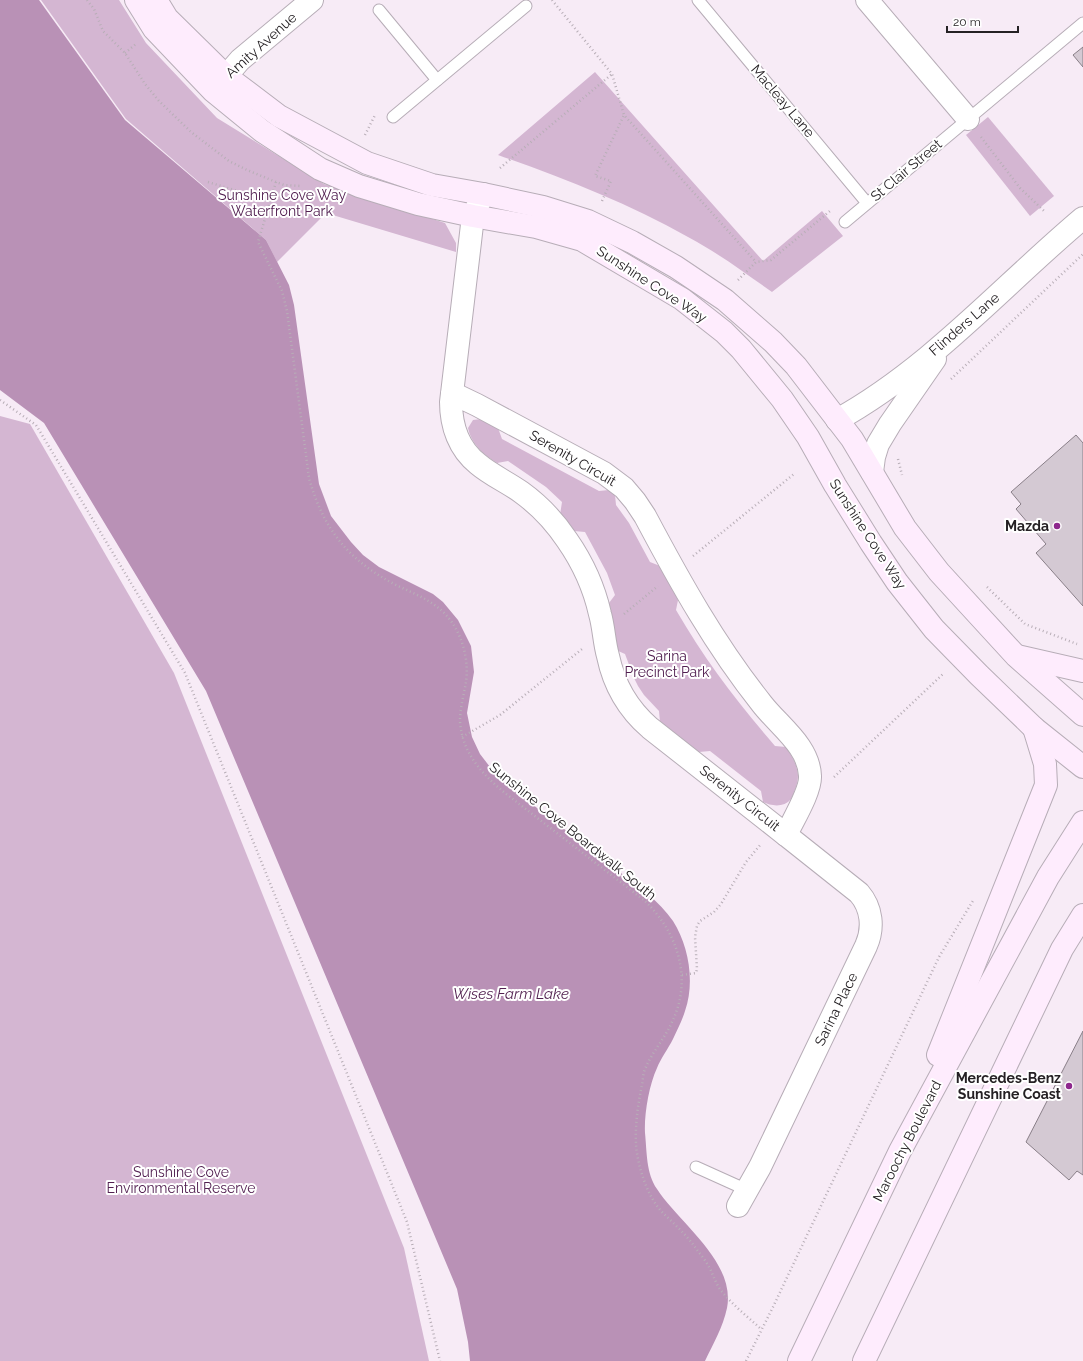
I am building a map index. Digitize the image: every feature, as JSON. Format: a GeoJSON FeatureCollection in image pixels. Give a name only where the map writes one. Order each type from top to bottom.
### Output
{"type":"FeatureCollection","features":[{"type":"Feature","properties":{"kind":"street","name":"Sunshine Cove Way"},"geometry":{"type":"LineString","coordinates":[[136,0],[154,29],[219,84],[367,164],[432,185],[543,207],[588,221],[632,242],[676,267],[725,300],[773,342],[796,366],[852,439],[905,528],[940,572],[1016,656],[1083,715]]}},
{"type":"Feature","properties":{"kind":"street","name":"Sunshine Cove Way"},"geometry":{"type":"LineString","coordinates":[[156,0],[167,18],[219,84],[262,131],[320,169],[359,186],[418,204],[473,216],[536,227],[582,240],[682,299],[724,332],[741,349],[782,399],[808,437],[835,485],[897,582],[934,629],[1034,728],[1083,767]]}},
{"type":"Feature","properties":{"kind":"street","name":"Amity Avenue"},"geometry":{"type":"LineString","coordinates":[[219,84],[240,60],[312,0]]}},
{"type":"Feature","properties":{"kind":"street"},"geometry":{"type":"LineString","coordinates":[[867,0],[968,119]]}},
{"type":"Feature","properties":{"kind":"street","name":"Serenity Circuit"},"geometry":{"type":"LineString","coordinates":[[452,393],[588,464],[613,479],[624,488],[640,507],[704,622],[722,650],[768,713],[795,741],[804,754],[809,769],[810,782],[807,792],[780,829],[650,728],[636,714],[625,699],[616,682],[608,658],[601,616],[591,584],[580,561],[552,519],[513,486],[478,465],[465,452],[457,437],[453,424],[451,407],[452,393],[473,216],[482,194]]}},
{"type":"Feature","properties":{"kind":"street","name":"Flinders Lane"},"geometry":{"type":"LineString","coordinates":[[837,420],[866,403],[951,337],[1004,290],[1049,247],[1083,218]]}},
{"type":"Feature","properties":{"kind":"street"},"geometry":{"type":"LineString","coordinates":[[872,472],[878,444],[894,418],[951,337]]}},
{"type":"Feature","properties":{"kind":"street"},"geometry":{"type":"LineString","coordinates":[[808,437],[837,420]]}},
{"type":"Feature","properties":{"kind":"street"},"geometry":{"type":"LineString","coordinates":[[1016,656],[1083,671]]}},
{"type":"Feature","properties":{"kind":"street"},"geometry":{"type":"LineString","coordinates":[[900,1151],[1046,785],[1046,764],[1034,728]]}},
{"type":"Feature","properties":{"kind":"street","name":"Maroochy Boulevard"},"geometry":{"type":"LineString","coordinates":[[799,1361],[900,1151],[1048,877],[1083,822]]}},
{"type":"Feature","properties":{"kind":"street","name":"Sarina Place"},"geometry":{"type":"LineString","coordinates":[[743,1198],[760,1167],[866,946],[871,928],[868,908],[860,893],[780,829]]}},
{"type":"Feature","properties":{"kind":"street"},"geometry":{"type":"LineString","coordinates":[[864,1361],[1062,949],[1083,915]]}},
{"type":"Feature","properties":{"kind":"lane","name":"Macleay Lane"},"geometry":{"type":"LineString","coordinates":[[698,0],[867,202]]}},
{"type":"Feature","properties":{"kind":"lane"},"geometry":{"type":"LineString","coordinates":[[394,117],[527,2]]}},
{"type":"Feature","properties":{"kind":"lane"},"geometry":{"type":"LineString","coordinates":[[379,10],[437,80]]}},
{"type":"Feature","properties":{"kind":"lane","name":"St Clair Street"},"geometry":{"type":"LineString","coordinates":[[845,222],[867,202],[1083,23]]}},
{"type":"Feature","properties":{"kind":"lane"},"geometry":{"type":"LineString","coordinates":[[696,1166],[743,1198]]}},
{"type":"Feature","properties":{"kind":"path"},"geometry":{"type":"LineString","coordinates":[[552,0],[612,74],[624,116],[756,262]]}},
{"type":"Feature","properties":{"kind":"path"},"geometry":{"type":"LineString","coordinates":[[500,168],[612,74]]}},
{"type":"Feature","properties":{"kind":"path"},"geometry":{"type":"LineString","coordinates":[[602,201],[610,181],[595,176],[624,116]]}},
{"type":"Feature","properties":{"kind":"path"},"geometry":{"type":"LineString","coordinates":[[968,119],[1020,188],[1044,211]]}},
{"type":"Feature","properties":{"kind":"path"},"geometry":{"type":"LineString","coordinates":[[208,182],[270,201]]}},
{"type":"Feature","properties":{"kind":"path","name":"Sunshine Cove Boardwalk South"},"geometry":{"type":"LineString","coordinates":[[276,182],[258,242],[282,291],[287,311],[309,478],[313,493],[323,516],[336,537],[348,552],[379,576],[431,602],[451,621],[463,645],[467,667],[460,720],[462,737],[476,765],[486,777],[505,794],[645,901],[663,921],[674,940],[682,975],[682,988],[679,1004],[673,1021],[645,1068],[638,1106],[636,1146],[646,1185],[655,1204],[697,1249],[710,1268],[719,1288],[761,1329]]}},
{"type":"Feature","properties":{"kind":"path"},"geometry":{"type":"LineString","coordinates":[[738,280],[756,262],[771,260],[857,190]]}},
{"type":"Feature","properties":{"kind":"path"},"geometry":{"type":"LineString","coordinates":[[946,384],[1083,254]]}},
{"type":"Feature","properties":{"kind":"path"},"geometry":{"type":"LineString","coordinates":[[0,400],[36,424],[185,673],[406,1222],[440,1361]]}},
{"type":"Feature","properties":{"kind":"path"},"geometry":{"type":"LineString","coordinates":[[898,457],[902,476]]}},
{"type":"Feature","properties":{"kind":"path"},"geometry":{"type":"LineString","coordinates":[[462,737],[494,719],[794,474]]}},
{"type":"Feature","properties":{"kind":"path"},"geometry":{"type":"LineString","coordinates":[[981,582],[1025,624],[1083,646]]}},
{"type":"Feature","properties":{"kind":"path"},"geometry":{"type":"LineString","coordinates":[[829,782],[943,674]]}},
{"type":"Feature","properties":{"kind":"path"},"geometry":{"type":"LineString","coordinates":[[682,975],[696,973],[695,930],[698,923],[718,908],[746,862],[769,835],[780,829]]}},
{"type":"Feature","properties":{"kind":"path"},"geometry":{"type":"LineString","coordinates":[[746,1361],[773,1308],[938,957],[977,894]]}},
{"type":"Feature","properties":{"kind":"green space","name":"Sunshine Cove Way Waterfront Park"},"geometry":{"type":"Polygon","coordinates":[[[41,0],[119,0],[146,43],[217,118],[324,184],[445,223],[456,243],[456,252],[326,213],[277,262],[266,240],[126,119],[41,0]]]}},
{"type":"Feature","properties":{"kind":"green space"},"geometry":{"type":"Polygon","coordinates":[[[595,72],[763,261],[822,211],[843,236],[772,292],[731,263],[699,243],[642,213],[571,182],[498,155],[595,72]]]}},
{"type":"Feature","properties":{"kind":"green space"},"geometry":{"type":"Polygon","coordinates":[[[988,117],[1054,196],[1030,216],[966,135],[988,117]]]}},
{"type":"Feature","properties":{"kind":"green space","name":"Sunshine Cove Environmental Reserve"},"geometry":{"type":"Polygon","coordinates":[[[0,416],[30,424],[174,673],[404,1248],[429,1361],[0,1361],[0,416]]]}},
{"type":"Feature","properties":{"kind":"green space","name":"Sarina Precinct Park"},"geometry":{"type":"Polygon","coordinates":[[[481,419],[498,428],[502,439],[599,491],[609,490],[615,495],[616,505],[629,523],[650,562],[660,566],[678,600],[676,610],[698,646],[761,730],[775,746],[786,747],[792,757],[797,767],[798,778],[791,799],[788,802],[777,805],[763,802],[761,791],[710,751],[699,752],[660,722],[659,711],[638,686],[625,654],[616,650],[609,603],[615,595],[607,573],[585,532],[574,531],[560,515],[562,502],[546,487],[508,461],[497,463],[487,456],[475,444],[468,428],[473,420],[481,419]]]}},
{"type":"Feature","properties":{"kind":"water","name":"Wises Farm Lake"},"geometry":{"type":"Polygon","coordinates":[[[0,0],[39,0],[125,120],[266,240],[289,285],[294,305],[319,484],[331,516],[363,555],[379,567],[433,594],[443,602],[458,620],[471,646],[474,672],[467,713],[472,737],[480,754],[490,767],[501,780],[648,894],[658,903],[679,931],[689,965],[690,989],[684,1015],[654,1075],[645,1118],[645,1133],[649,1169],[653,1183],[667,1202],[704,1244],[715,1259],[723,1275],[727,1291],[727,1308],[718,1335],[705,1361],[470,1361],[468,1342],[457,1289],[206,691],[44,423],[0,390],[0,0]]]}},
{"type":"Feature","properties":{"kind":"building"},"geometry":{"type":"Polygon","coordinates":[[[1083,47],[1083,67],[1073,55],[1083,47]]]}},
{"type":"Feature","properties":{"kind":"building","name":"Mazda"},"geometry":{"type":"Polygon","coordinates":[[[1076,435],[1083,443],[1083,606],[1036,553],[1046,544],[1016,509],[1021,504],[1011,492],[1076,435]]]}},
{"type":"Feature","properties":{"kind":"building","name":"Mercedes-Benz Sunshine Coast"},"geometry":{"type":"Polygon","coordinates":[[[1083,1031],[1083,1175],[1077,1171],[1069,1180],[1026,1142],[1083,1031]]]}},
{"type":"Feature","properties":{"kind":"place","name":"Mazda"},"geometry":{"type":"Point","coordinates":[1057,526]}},
{"type":"Feature","properties":{"kind":"place","name":"Mercedes-Benz Sunshine Coast"},"geometry":{"type":"Point","coordinates":[1069,1086]}}]}
